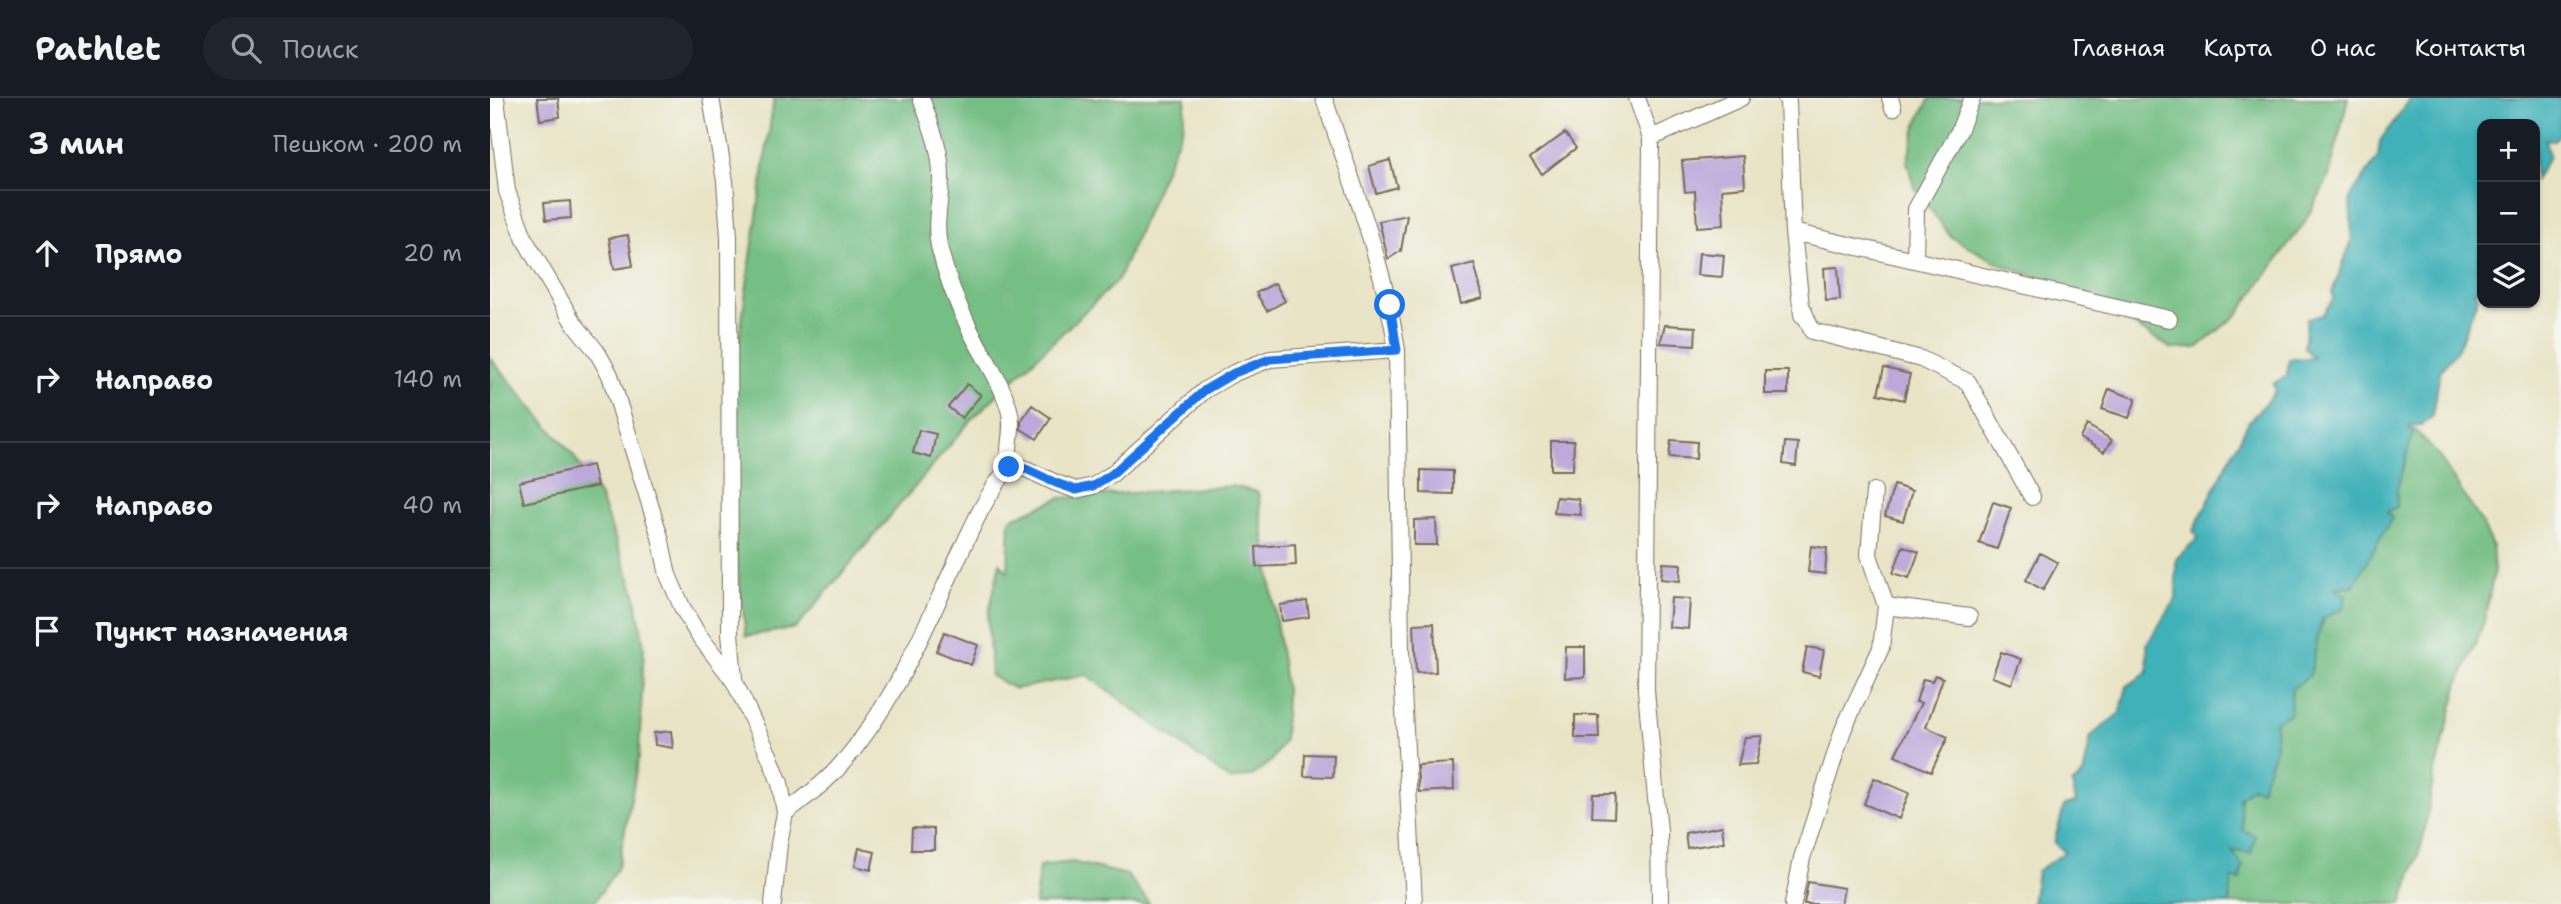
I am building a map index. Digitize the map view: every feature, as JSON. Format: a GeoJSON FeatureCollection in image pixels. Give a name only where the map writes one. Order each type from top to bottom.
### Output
{"type":"FeatureCollection","features":[{"type":"Feature","properties":{"kind":"street"},"geometry":{"type":"LineString","coordinates":[[496,98],[507,191],[525,240],[572,322],[597,352],[610,375],[660,537],[668,575],[697,634],[734,681],[780,783],[785,813],[776,863],[773,904]]}},
{"type":"Feature","properties":{"kind":"street"},"geometry":{"type":"LineString","coordinates":[[711,98],[724,181],[729,237],[730,633],[734,681]]}},
{"type":"Feature","properties":{"kind":"street"},"geometry":{"type":"LineString","coordinates":[[785,813],[836,770],[866,732],[903,674],[968,538],[998,481],[1009,467],[1007,456],[1012,425],[1009,409],[998,381],[951,289],[938,243],[937,211],[941,175],[936,140],[921,98]]}},
{"type":"Feature","properties":{"kind":"street"},"geometry":{"type":"LineString","coordinates":[[1324,98],[1376,255],[1390,305],[1397,350],[1401,651],[1414,904]]}},
{"type":"Feature","properties":{"kind":"street"},"geometry":{"type":"LineString","coordinates":[[1637,98],[1651,138],[1646,690],[1659,831],[1660,904]]}},
{"type":"Feature","properties":{"kind":"street"},"geometry":{"type":"LineString","coordinates":[[1651,138],[1741,98]]}},
{"type":"Feature","properties":{"kind":"street"},"geometry":{"type":"LineString","coordinates":[[1786,98],[1793,232],[1801,310],[1812,331],[1921,359],[1968,382],[2032,497]]}},
{"type":"Feature","properties":{"kind":"street"},"geometry":{"type":"LineString","coordinates":[[1915,260],[1916,209],[1959,131],[1972,98]]}},
{"type":"Feature","properties":{"kind":"street"},"geometry":{"type":"LineString","coordinates":[[1793,232],[2169,319]]}},
{"type":"Feature","properties":{"kind":"street"},"geometry":{"type":"LineString","coordinates":[[1009,467],[1024,468],[1076,490],[1093,486],[1112,474],[1205,390],[1234,373],[1270,359],[1397,350]]}},
{"type":"Feature","properties":{"kind":"street"},"geometry":{"type":"LineString","coordinates":[[1793,904],[1802,858],[1843,730],[1881,648],[1886,606],[1869,555],[1874,491]]}},
{"type":"Feature","properties":{"kind":"street"},"geometry":{"type":"LineString","coordinates":[[1886,606],[1969,617]]}},
{"type":"Feature","properties":{"kind":"green space"},"geometry":{"type":"Polygon","coordinates":[[[774,98],[1186,98],[1183,127],[1118,280],[971,420],[796,628],[746,636],[727,474],[734,374],[774,98]]]}},
{"type":"Feature","properties":{"kind":"green space"},"geometry":{"type":"Polygon","coordinates":[[[1930,98],[2348,98],[2329,177],[2305,222],[2238,314],[2197,348],[2172,349],[2087,296],[1996,262],[1951,237],[1914,187],[1907,162],[1917,123],[1930,98]]]}},
{"type":"Feature","properties":{"kind":"green space"},"geometry":{"type":"Polygon","coordinates":[[[490,358],[573,455],[599,495],[635,593],[644,646],[639,756],[618,867],[593,904],[490,904],[490,358]]]}},
{"type":"Feature","properties":{"kind":"green space"},"geometry":{"type":"Polygon","coordinates":[[[2414,429],[2438,455],[2482,523],[2492,546],[2494,572],[2484,622],[2459,683],[2434,775],[2423,840],[2402,904],[2196,904],[2197,890],[2414,429]]]}},
{"type":"Feature","properties":{"kind":"green space"},"geometry":{"type":"Polygon","coordinates":[[[1231,486],[1258,492],[1286,691],[1284,740],[1272,760],[1254,775],[1230,780],[1087,675],[1015,689],[991,676],[988,617],[1000,563],[1008,572],[1010,519],[1060,498],[1231,486]]]}},
{"type":"Feature","properties":{"kind":"green space"},"geometry":{"type":"Polygon","coordinates":[[[1072,862],[1127,875],[1150,904],[1035,904],[1039,866],[1072,862]]]}},
{"type":"Feature","properties":{"kind":"water"},"geometry":{"type":"Polygon","coordinates":[[[2411,98],[2561,98],[2561,133],[2554,141],[2545,139],[2549,156],[2540,171],[2540,119],[2477,119],[2477,289],[2474,292],[2477,300],[2458,349],[2440,371],[2433,416],[2422,425],[2409,426],[2413,432],[2397,489],[2397,507],[2387,512],[2392,518],[2353,586],[2334,588],[2346,595],[2343,609],[2322,619],[2310,675],[2292,689],[2290,713],[2275,722],[2276,746],[2261,790],[2252,787],[2239,798],[2243,830],[2255,836],[2251,853],[2232,851],[2243,866],[2240,880],[2232,879],[2229,904],[2032,904],[2037,871],[2065,852],[2054,843],[2064,806],[2076,803],[2072,784],[2083,775],[2091,736],[2120,713],[2127,686],[2148,672],[2147,644],[2176,599],[2176,559],[2198,538],[2193,531],[2249,421],[2275,392],[2273,384],[2287,375],[2289,359],[2313,358],[2304,347],[2307,319],[2322,315],[2334,298],[2332,292],[2352,240],[2350,198],[2378,157],[2380,141],[2411,98]]]}},
{"type":"Feature","properties":{"kind":"building"},"geometry":{"type":"Polygon","coordinates":[[[537,98],[558,98],[560,117],[540,120],[537,98]]]}},
{"type":"Feature","properties":{"kind":"building"},"geometry":{"type":"Polygon","coordinates":[[[1565,133],[1576,148],[1542,174],[1530,158],[1565,133]]]}},
{"type":"Feature","properties":{"kind":"building"},"geometry":{"type":"Polygon","coordinates":[[[1743,156],[1745,187],[1722,189],[1724,225],[1697,227],[1695,191],[1685,192],[1682,161],[1743,156]]]}},
{"type":"Feature","properties":{"kind":"building"},"geometry":{"type":"Polygon","coordinates":[[[1390,160],[1397,187],[1376,193],[1369,166],[1390,160]]]}},
{"type":"Feature","properties":{"kind":"building"},"geometry":{"type":"Polygon","coordinates":[[[570,201],[571,218],[546,220],[544,203],[570,201]]]}},
{"type":"Feature","properties":{"kind":"building"},"geometry":{"type":"Polygon","coordinates":[[[1407,215],[1401,251],[1388,259],[1379,221],[1407,215]]]}},
{"type":"Feature","properties":{"kind":"building"},"geometry":{"type":"Polygon","coordinates":[[[628,235],[633,266],[614,269],[609,238],[628,235]]]}},
{"type":"Feature","properties":{"kind":"building"},"geometry":{"type":"Polygon","coordinates":[[[1699,253],[1724,255],[1722,277],[1697,275],[1699,253]]]}},
{"type":"Feature","properties":{"kind":"building"},"geometry":{"type":"Polygon","coordinates":[[[1474,263],[1483,298],[1461,304],[1452,269],[1474,263]]]}},
{"type":"Feature","properties":{"kind":"building"},"geometry":{"type":"Polygon","coordinates":[[[1838,267],[1840,300],[1826,301],[1824,268],[1838,267]]]}},
{"type":"Feature","properties":{"kind":"building"},"geometry":{"type":"Polygon","coordinates":[[[1275,283],[1285,301],[1267,311],[1256,293],[1275,283]]]}},
{"type":"Feature","properties":{"kind":"building"},"geometry":{"type":"Polygon","coordinates":[[[1665,325],[1696,327],[1695,345],[1660,343],[1665,325]]]}},
{"type":"Feature","properties":{"kind":"building"},"geometry":{"type":"Polygon","coordinates":[[[1884,368],[1910,374],[1904,400],[1878,394],[1884,368]]]}},
{"type":"Feature","properties":{"kind":"building"},"geometry":{"type":"Polygon","coordinates":[[[1765,371],[1788,371],[1788,394],[1765,394],[1765,371]]]}},
{"type":"Feature","properties":{"kind":"building"},"geometry":{"type":"Polygon","coordinates":[[[967,384],[981,395],[962,418],[948,407],[967,384]]]}},
{"type":"Feature","properties":{"kind":"building"},"geometry":{"type":"Polygon","coordinates":[[[2109,389],[2136,399],[2129,418],[2102,409],[2109,389]]]}},
{"type":"Feature","properties":{"kind":"building"},"geometry":{"type":"Polygon","coordinates":[[[1032,405],[1051,418],[1037,439],[1021,429],[1021,421],[1032,405]]]}},
{"type":"Feature","properties":{"kind":"building"},"geometry":{"type":"Polygon","coordinates":[[[2087,425],[2112,440],[2104,452],[2080,438],[2087,425]]]}},
{"type":"Feature","properties":{"kind":"building"},"geometry":{"type":"Polygon","coordinates":[[[919,430],[936,434],[931,458],[913,453],[919,430]]]}},
{"type":"Feature","properties":{"kind":"building"},"geometry":{"type":"Polygon","coordinates":[[[1671,440],[1697,442],[1696,459],[1669,457],[1671,440]]]}},
{"type":"Feature","properties":{"kind":"building"},"geometry":{"type":"Polygon","coordinates":[[[1551,441],[1574,441],[1573,470],[1551,470],[1551,441]]]}},
{"type":"Feature","properties":{"kind":"building"},"geometry":{"type":"Polygon","coordinates":[[[1785,442],[1798,443],[1796,466],[1783,464],[1785,442]]]}},
{"type":"Feature","properties":{"kind":"building"},"geometry":{"type":"Polygon","coordinates":[[[592,465],[597,486],[524,503],[519,482],[592,465]]]}},
{"type":"Feature","properties":{"kind":"building"},"geometry":{"type":"Polygon","coordinates":[[[1421,470],[1453,471],[1453,494],[1421,493],[1421,470]]]}},
{"type":"Feature","properties":{"kind":"building"},"geometry":{"type":"Polygon","coordinates":[[[1894,485],[1912,491],[1903,521],[1885,516],[1894,485]]]}},
{"type":"Feature","properties":{"kind":"building"},"geometry":{"type":"Polygon","coordinates":[[[1556,497],[1578,499],[1581,515],[1554,513],[1556,497]]]}},
{"type":"Feature","properties":{"kind":"building"},"geometry":{"type":"Polygon","coordinates":[[[1993,502],[2011,508],[1997,549],[1979,543],[1993,502]]]}},
{"type":"Feature","properties":{"kind":"building"},"geometry":{"type":"Polygon","coordinates":[[[1436,519],[1437,545],[1414,545],[1414,520],[1436,519]]]}},
{"type":"Feature","properties":{"kind":"building"},"geometry":{"type":"Polygon","coordinates":[[[1295,544],[1296,565],[1257,567],[1256,547],[1295,544]]]}},
{"type":"Feature","properties":{"kind":"building"},"geometry":{"type":"Polygon","coordinates":[[[1811,546],[1827,548],[1825,574],[1808,572],[1811,546]]]}},
{"type":"Feature","properties":{"kind":"building"},"geometry":{"type":"Polygon","coordinates":[[[1903,546],[1919,552],[1909,578],[1893,573],[1903,546]]]}},
{"type":"Feature","properties":{"kind":"building"},"geometry":{"type":"Polygon","coordinates":[[[2040,553],[2058,563],[2043,590],[2026,580],[2040,553]]]}},
{"type":"Feature","properties":{"kind":"building"},"geometry":{"type":"Polygon","coordinates":[[[1663,563],[1681,564],[1680,581],[1661,579],[1663,563]]]}},
{"type":"Feature","properties":{"kind":"building"},"geometry":{"type":"Polygon","coordinates":[[[1671,598],[1690,599],[1688,629],[1669,627],[1671,598]]]}},
{"type":"Feature","properties":{"kind":"building"},"geometry":{"type":"Polygon","coordinates":[[[1307,601],[1309,617],[1282,621],[1280,605],[1307,601]]]}},
{"type":"Feature","properties":{"kind":"building"},"geometry":{"type":"Polygon","coordinates":[[[1434,623],[1436,672],[1416,673],[1414,624],[1434,623]]]}},
{"type":"Feature","properties":{"kind":"building"},"geometry":{"type":"Polygon","coordinates":[[[944,632],[978,645],[971,665],[936,651],[944,632]]]}},
{"type":"Feature","properties":{"kind":"building"},"geometry":{"type":"Polygon","coordinates":[[[1566,647],[1585,647],[1585,677],[1565,678],[1566,647]]]}},
{"type":"Feature","properties":{"kind":"building"},"geometry":{"type":"Polygon","coordinates":[[[1807,647],[1824,650],[1819,676],[1802,672],[1807,647]]]}},
{"type":"Feature","properties":{"kind":"building"},"geometry":{"type":"Polygon","coordinates":[[[2001,652],[2021,659],[2012,684],[1992,677],[2001,652]]]}},
{"type":"Feature","properties":{"kind":"building"},"geometry":{"type":"Polygon","coordinates":[[[1935,675],[1943,678],[1926,727],[1948,737],[1931,772],[1895,755],[1921,703],[1916,702],[1923,679],[1932,681],[1935,675]]]}},
{"type":"Feature","properties":{"kind":"building"},"geometry":{"type":"Polygon","coordinates":[[[1575,715],[1598,715],[1599,738],[1575,738],[1575,715]]]}},
{"type":"Feature","properties":{"kind":"building"},"geometry":{"type":"Polygon","coordinates":[[[671,731],[673,748],[655,745],[654,733],[671,731]]]}},
{"type":"Feature","properties":{"kind":"building"},"geometry":{"type":"Polygon","coordinates":[[[1762,736],[1756,764],[1738,765],[1745,737],[1762,736]]]}},
{"type":"Feature","properties":{"kind":"building"},"geometry":{"type":"Polygon","coordinates":[[[1305,754],[1334,755],[1333,777],[1304,776],[1305,754]]]}},
{"type":"Feature","properties":{"kind":"building"},"geometry":{"type":"Polygon","coordinates":[[[1453,763],[1454,790],[1419,792],[1417,765],[1453,763]]]}},
{"type":"Feature","properties":{"kind":"building"},"geometry":{"type":"Polygon","coordinates":[[[1874,778],[1909,793],[1899,819],[1864,804],[1874,778]]]}},
{"type":"Feature","properties":{"kind":"building"},"geometry":{"type":"Polygon","coordinates":[[[1593,794],[1615,794],[1614,818],[1592,817],[1593,794]]]}},
{"type":"Feature","properties":{"kind":"building"},"geometry":{"type":"Polygon","coordinates":[[[1722,826],[1724,842],[1687,848],[1685,833],[1722,826]]]}},
{"type":"Feature","properties":{"kind":"building"},"geometry":{"type":"Polygon","coordinates":[[[912,828],[934,829],[934,850],[911,850],[912,828]]]}},
{"type":"Feature","properties":{"kind":"building"},"geometry":{"type":"Polygon","coordinates":[[[859,848],[875,852],[871,870],[855,866],[859,848]]]}},
{"type":"Feature","properties":{"kind":"building"},"geometry":{"type":"Polygon","coordinates":[[[1808,882],[1844,888],[1841,904],[1804,904],[1808,882]]]}},
{"type":"Feature","properties":{"kind":"route"},"geometry":{"type":"LineString","coordinates":[[1009,467],[1024,468],[1076,490],[1093,486],[1112,474],[1205,390],[1234,373],[1270,359],[1397,350],[1390,305]]}}]}
